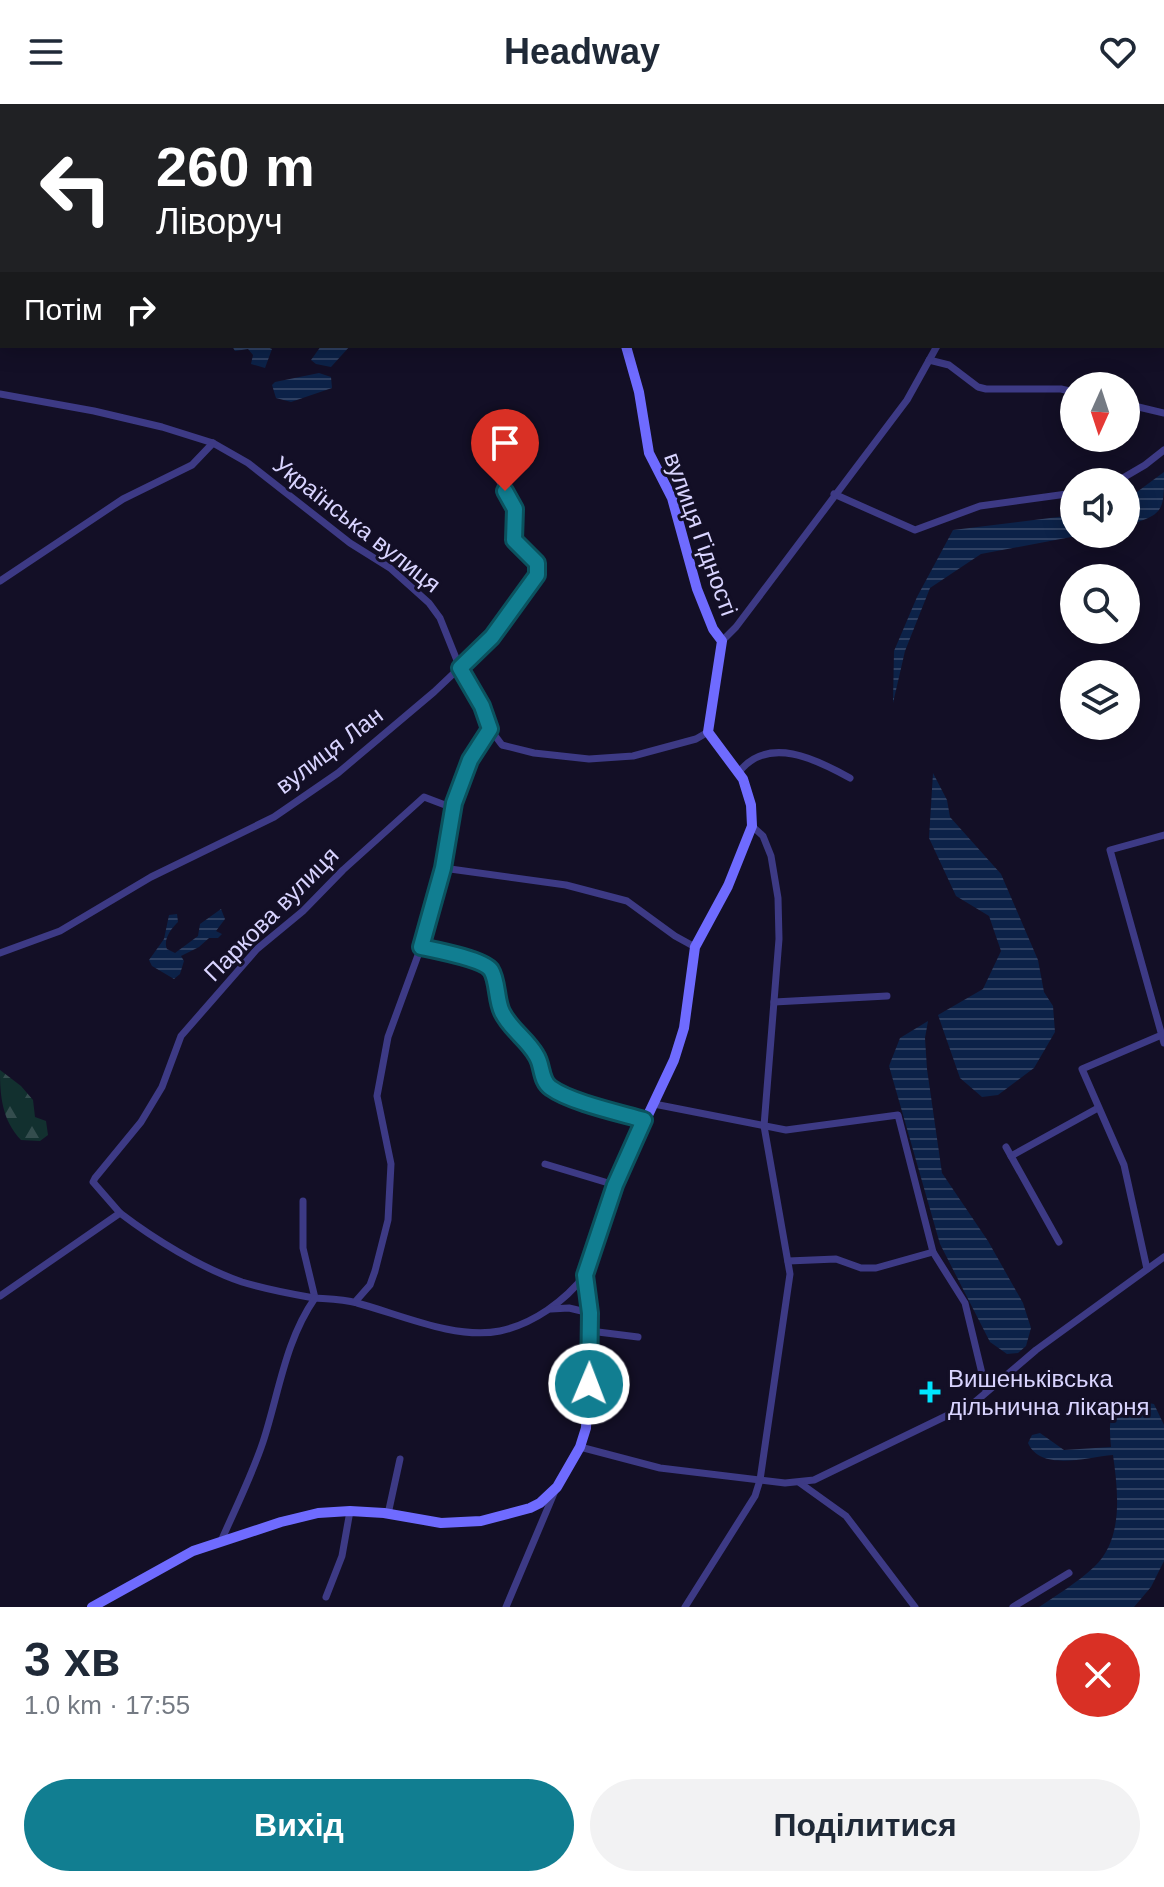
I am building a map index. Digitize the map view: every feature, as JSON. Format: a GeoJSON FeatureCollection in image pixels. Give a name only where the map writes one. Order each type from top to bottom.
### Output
{"type":"FeatureCollection","features":[{"type":"Feature","properties":{"kind":"street","name":"вулиця Гідності"},"geometry":{"type":"LineString","coordinates":[[627,348],[639,392],[649,453],[672,498],[697,589],[713,629],[722,641]]}},
{"type":"Feature","properties":{"kind":"street"},"geometry":{"type":"LineString","coordinates":[[506,1607],[557,1487],[580,1447],[588,1412],[590,1313],[585,1275],[615,1185],[669,1073],[684,1028],[695,947],[728,886],[752,826],[748,792],[739,772],[708,732],[722,641],[736,627],[907,400],[936,348]]}},
{"type":"Feature","properties":{"kind":"street"},"geometry":{"type":"LineString","coordinates":[[929,360],[949,365],[978,387],[986,389],[1060,389]]}},
{"type":"Feature","properties":{"kind":"street","name":"Українська вулиця"},"geometry":{"type":"LineString","coordinates":[[0,394],[162,427],[213,443],[248,463],[350,543],[390,568],[429,603],[440,618],[490,729]]}},
{"type":"Feature","properties":{"kind":"street"},"geometry":{"type":"LineString","coordinates":[[1140,407],[1164,413]]}},
{"type":"Feature","properties":{"kind":"street"},"geometry":{"type":"LineString","coordinates":[[0,581],[123,499],[192,465],[213,443]]}},
{"type":"Feature","properties":{"kind":"street"},"geometry":{"type":"LineString","coordinates":[[1140,468],[1164,450]]}},
{"type":"Feature","properties":{"kind":"street","name":"вулиця Лан"},"geometry":{"type":"LineString","coordinates":[[0,953],[60,931],[151,877],[274,817],[338,773],[492,637],[537,575],[537,563],[514,540],[515,509],[495,473]]}},
{"type":"Feature","properties":{"kind":"street"},"geometry":{"type":"LineString","coordinates":[[834,494],[915,530],[980,506],[1060,495]]}},
{"type":"Feature","properties":{"kind":"street"},"geometry":{"type":"LineString","coordinates":[[355,1302],[370,1285],[388,1220],[390,1147],[379,1111],[378,1083],[388,1037],[421,947],[443,868],[453,808],[470,760],[490,729],[502,745],[534,753],[589,759],[633,756],[696,739],[708,732]]}},
{"type":"Feature","properties":{"kind":"street"},"geometry":{"type":"LineString","coordinates":[[739,772],[749,759],[766,753],[787,753],[812,759],[850,778]]}},
{"type":"Feature","properties":{"kind":"street","name":"Паркова вулиця"},"geometry":{"type":"LineString","coordinates":[[120,1213],[93,1182],[141,1122],[162,1087],[181,1036],[257,949],[303,911],[343,870],[424,797],[453,808]]}},
{"type":"Feature","properties":{"kind":"street"},"geometry":{"type":"LineString","coordinates":[[685,1607],[755,1496],[760,1480],[790,1274],[764,1126],[779,939],[778,898],[771,856],[763,836],[752,826]]}},
{"type":"Feature","properties":{"kind":"street"},"geometry":{"type":"LineString","coordinates":[[1147,1269],[1124,1165],[1082,1069],[1163,1037],[1110,850],[1164,835]]}},
{"type":"Feature","properties":{"kind":"street"},"geometry":{"type":"LineString","coordinates":[[443,868],[566,885],[627,901],[695,947]]}},
{"type":"Feature","properties":{"kind":"street"},"geometry":{"type":"LineString","coordinates":[[421,947],[447,952],[491,971],[501,1011],[537,1056],[544,1080],[550,1088],[594,1106],[644,1120]]}},
{"type":"Feature","properties":{"kind":"street"},"geometry":{"type":"LineString","coordinates":[[774,1002],[887,996]]}},
{"type":"Feature","properties":{"kind":"street"},"geometry":{"type":"LineString","coordinates":[[654,1104],[786,1130],[898,1115],[933,1252],[965,1303],[986,1390]]}},
{"type":"Feature","properties":{"kind":"street"},"geometry":{"type":"LineString","coordinates":[[1011,1156],[1098,1108]]}},
{"type":"Feature","properties":{"kind":"street"},"geometry":{"type":"LineString","coordinates":[[1006,1147],[1059,1242]]}},
{"type":"Feature","properties":{"kind":"street"},"geometry":{"type":"LineString","coordinates":[[545,1164],[615,1185]]}},
{"type":"Feature","properties":{"kind":"street"},"geometry":{"type":"LineString","coordinates":[[222,1539],[262,1444],[288,1351],[299,1323],[315,1298],[303,1248],[303,1201]]}},
{"type":"Feature","properties":{"kind":"street"},"geometry":{"type":"LineString","coordinates":[[0,1296],[120,1213],[157,1241],[241,1281],[315,1298],[355,1302],[431,1324],[486,1333],[514,1326],[551,1309],[585,1275]]}},
{"type":"Feature","properties":{"kind":"street"},"geometry":{"type":"LineString","coordinates":[[788,1261],[836,1259],[861,1268],[876,1268],[933,1252]]}},
{"type":"Feature","properties":{"kind":"street"},"geometry":{"type":"LineString","coordinates":[[580,1447],[660,1468],[800,1483],[829,1474],[975,1402],[1036,1350],[1161,1259],[1164,1268]]}},
{"type":"Feature","properties":{"kind":"street"},"geometry":{"type":"LineString","coordinates":[[551,1309],[569,1308],[590,1313]]}},
{"type":"Feature","properties":{"kind":"street"},"geometry":{"type":"LineString","coordinates":[[590,1331],[638,1337]]}},
{"type":"Feature","properties":{"kind":"street"},"geometry":{"type":"LineString","coordinates":[[388,1514],[400,1459]]}},
{"type":"Feature","properties":{"kind":"street"},"geometry":{"type":"LineString","coordinates":[[800,1483],[846,1516],[915,1607]]}},
{"type":"Feature","properties":{"kind":"street"},"geometry":{"type":"LineString","coordinates":[[92,1607],[160,1567],[222,1539],[302,1516],[350,1511],[441,1523],[481,1521],[530,1508],[557,1487]]}},
{"type":"Feature","properties":{"kind":"street"},"geometry":{"type":"LineString","coordinates":[[326,1597],[342,1556],[350,1511]]}},
{"type":"Feature","properties":{"kind":"street"},"geometry":{"type":"LineString","coordinates":[[1013,1607],[1069,1573]]}},
{"type":"Feature","properties":{"kind":"green space"},"geometry":{"type":"Polygon","coordinates":[[[0,1070],[33,1100],[35,1117],[46,1121],[48,1135],[40,1141],[21,1140],[10,1124],[2,1098],[0,1070]]]}},
{"type":"Feature","properties":{"kind":"water"},"geometry":{"type":"Polygon","coordinates":[[[233,348],[272,349],[265,368],[251,364],[253,355],[248,349],[235,351],[233,348]]]}},
{"type":"Feature","properties":{"kind":"water"},"geometry":{"type":"Polygon","coordinates":[[[320,348],[348,348],[331,367],[311,360],[320,348]]]}},
{"type":"Feature","properties":{"kind":"water"},"geometry":{"type":"Polygon","coordinates":[[[319,373],[331,377],[332,388],[291,402],[276,398],[272,385],[275,382],[319,373]]]}},
{"type":"Feature","properties":{"kind":"water"},"geometry":{"type":"Polygon","coordinates":[[[1164,472],[1162,504],[1155,514],[1140,521],[1140,490],[1164,472]]]}},
{"type":"Feature","properties":{"kind":"water"},"geometry":{"type":"Polygon","coordinates":[[[1060,517],[1060,539],[981,554],[930,588],[905,651],[893,703],[894,651],[917,597],[953,530],[1060,517]]]}},
{"type":"Feature","properties":{"kind":"water"},"geometry":{"type":"Polygon","coordinates":[[[933,773],[947,800],[950,817],[1001,874],[1038,960],[1044,992],[1053,1006],[1055,1032],[1034,1068],[998,1095],[982,1097],[960,1078],[938,1015],[983,989],[1001,951],[989,916],[956,896],[929,838],[933,773]]]}},
{"type":"Feature","properties":{"kind":"water"},"geometry":{"type":"Polygon","coordinates":[[[221,909],[225,919],[216,931],[222,934],[218,938],[209,938],[181,956],[184,961],[180,974],[174,979],[152,966],[149,960],[164,939],[169,915],[177,914],[178,922],[166,942],[167,949],[175,953],[198,936],[200,924],[221,909]]]}},
{"type":"Feature","properties":{"kind":"water"},"geometry":{"type":"Polygon","coordinates":[[[928,1021],[925,1038],[927,1069],[942,1173],[988,1241],[1023,1303],[1031,1328],[1026,1346],[1018,1353],[1007,1354],[990,1342],[940,1244],[889,1066],[900,1038],[928,1021]]]}},
{"type":"Feature","properties":{"kind":"water"},"geometry":{"type":"Polygon","coordinates":[[[1137,1401],[1154,1404],[1164,1425],[1164,1561],[1151,1587],[1134,1607],[1039,1607],[1081,1578],[1104,1556],[1115,1529],[1116,1484],[1113,1455],[1054,1460],[1034,1452],[1028,1443],[1032,1435],[1040,1433],[1064,1450],[1111,1447],[1112,1416],[1120,1407],[1137,1401]]]}},
{"type":"Feature","properties":{"kind":"place","name":"Вишеньківська дільнична лікарня"},"geometry":{"type":"Point","coordinates":[930,1392]}},
{"type":"Feature","properties":{"kind":"route"},"geometry":{"type":"LineString","coordinates":[[505,491],[515,509],[514,540],[537,563],[537,575],[492,637],[460,668],[482,706],[490,729],[470,760],[454,803],[443,868],[421,947],[447,952],[491,971],[501,1011],[537,1056],[544,1080],[550,1088],[594,1106],[644,1120],[615,1185],[585,1275],[590,1313],[589,1384]]}}]}
